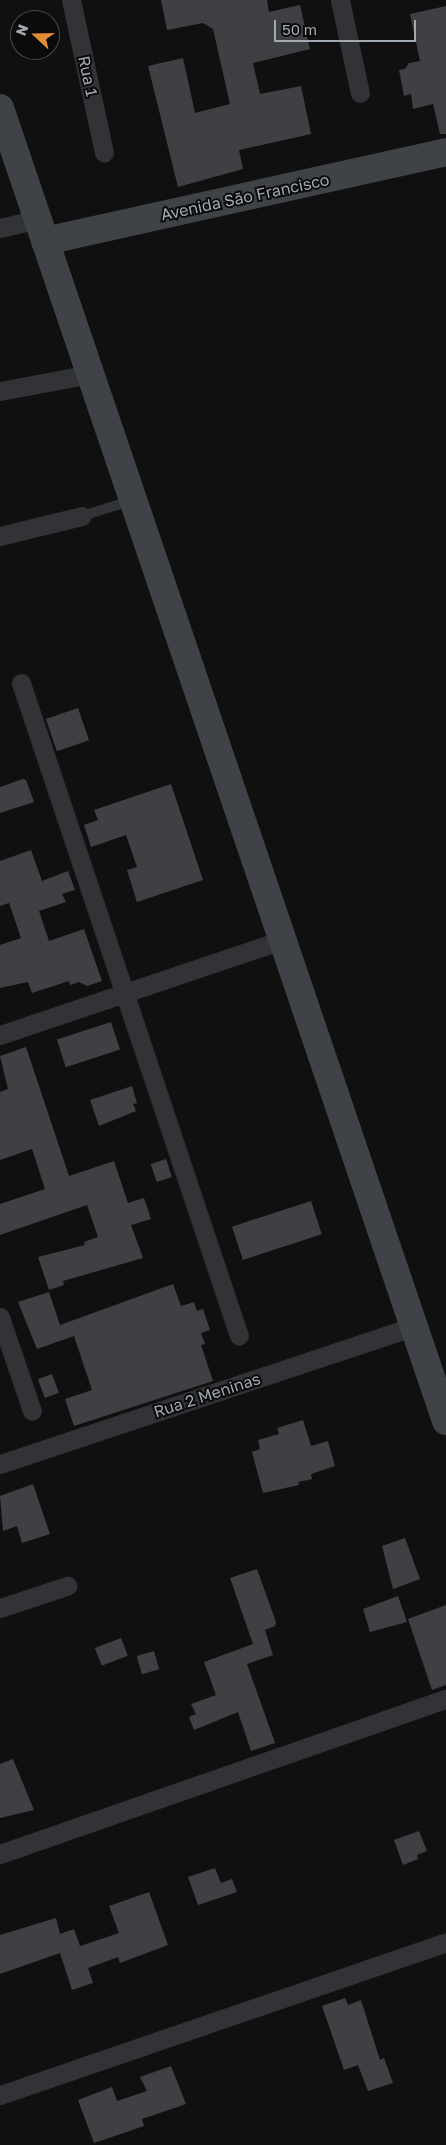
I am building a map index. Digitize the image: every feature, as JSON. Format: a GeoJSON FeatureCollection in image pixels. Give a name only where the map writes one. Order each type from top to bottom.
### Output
{"type":"FeatureCollection","features":[{"type":"Feature","properties":{"kind":"main road"},"geometry":{"type":"LineString","coordinates":[[0,108],[446,1421]]}},
{"type":"Feature","properties":{"kind":"main road","name":"Avenida São Francisco"},"geometry":{"type":"LineString","coordinates":[[41,230],[446,152]]}},
{"type":"Feature","properties":{"kind":"street","name":"Rua 1"},"geometry":{"type":"LineString","coordinates":[[71,0],[104,152]]}},
{"type":"Feature","properties":{"kind":"street"},"geometry":{"type":"LineString","coordinates":[[340,0],[360,93]]}},
{"type":"Feature","properties":{"kind":"street"},"geometry":{"type":"LineString","coordinates":[[0,228],[41,230]]}},
{"type":"Feature","properties":{"kind":"street"},"geometry":{"type":"LineString","coordinates":[[0,391],[91,374]]}},
{"type":"Feature","properties":{"kind":"street"},"geometry":{"type":"LineString","coordinates":[[0,536],[82,516]]}},
{"type":"Feature","properties":{"kind":"street"},"geometry":{"type":"LineString","coordinates":[[21,683],[239,1336]]}},
{"type":"Feature","properties":{"kind":"street"},"geometry":{"type":"LineString","coordinates":[[0,1035],[282,940]]}},
{"type":"Feature","properties":{"kind":"street"},"geometry":{"type":"LineString","coordinates":[[0,1317],[32,1412]]}},
{"type":"Feature","properties":{"kind":"street","name":"Rua 2 Meninas"},"geometry":{"type":"LineString","coordinates":[[0,1464],[414,1326]]}},
{"type":"Feature","properties":{"kind":"street"},"geometry":{"type":"LineString","coordinates":[[0,1608],[67,1586]]}},
{"type":"Feature","properties":{"kind":"street"},"geometry":{"type":"LineString","coordinates":[[0,1854],[446,1699]]}},
{"type":"Feature","properties":{"kind":"street"},"geometry":{"type":"LineString","coordinates":[[0,2095],[446,1942]]}},
{"type":"Feature","properties":{"kind":"lane"},"geometry":{"type":"LineString","coordinates":[[82,516],[134,500]]}},
{"type":"Feature","properties":{"kind":"building"},"geometry":{"type":"Polygon","coordinates":[[[161,0],[267,0],[269,12],[300,5],[310,49],[253,63],[260,94],[301,86],[311,134],[239,150],[243,169],[178,187],[148,66],[183,58],[195,113],[230,104],[213,29],[203,23],[167,30],[161,0]]]}},
{"type":"Feature","properties":{"kind":"building"},"geometry":{"type":"Polygon","coordinates":[[[446,6],[446,134],[440,134],[433,104],[413,109],[411,94],[404,96],[399,70],[405,69],[409,63],[420,61],[410,14],[446,6]]]}},
{"type":"Feature","properties":{"kind":"building"},"geometry":{"type":"Polygon","coordinates":[[[78,708],[89,740],[57,751],[46,719],[78,708]]]}},
{"type":"Feature","properties":{"kind":"building"},"geometry":{"type":"Polygon","coordinates":[[[23,779],[26,780],[34,802],[0,813],[0,787],[23,779]]]}},
{"type":"Feature","properties":{"kind":"building"},"geometry":{"type":"Polygon","coordinates":[[[171,784],[203,880],[137,902],[127,870],[137,867],[126,835],[91,847],[84,825],[98,820],[94,810],[171,784]]]}},
{"type":"Feature","properties":{"kind":"building"},"geometry":{"type":"Polygon","coordinates":[[[31,850],[42,881],[68,871],[75,890],[62,894],[66,902],[39,911],[49,941],[84,929],[102,981],[87,986],[79,982],[70,985],[69,981],[32,993],[28,982],[0,988],[0,945],[21,938],[9,903],[0,906],[0,861],[31,850]]]}},
{"type":"Feature","properties":{"kind":"building"},"geometry":{"type":"Polygon","coordinates":[[[111,1022],[120,1050],[66,1067],[57,1040],[111,1022]]]}},
{"type":"Feature","properties":{"kind":"building"},"geometry":{"type":"Polygon","coordinates":[[[26,1047],[69,1176],[114,1161],[128,1203],[144,1198],[151,1219],[131,1225],[143,1258],[63,1281],[64,1285],[49,1290],[38,1257],[85,1245],[84,1242],[98,1237],[87,1205],[0,1235],[0,1204],[45,1189],[32,1149],[0,1160],[0,1092],[8,1089],[0,1056],[26,1047]]]}},
{"type":"Feature","properties":{"kind":"building"},"geometry":{"type":"Polygon","coordinates":[[[132,1086],[137,1103],[133,1104],[136,1111],[99,1126],[90,1100],[132,1086]]]}},
{"type":"Feature","properties":{"kind":"building"},"geometry":{"type":"Polygon","coordinates":[[[166,1159],[172,1177],[157,1182],[151,1164],[166,1159]]]}},
{"type":"Feature","properties":{"kind":"building"},"geometry":{"type":"Polygon","coordinates":[[[311,1201],[322,1234],[243,1260],[232,1227],[311,1201]]]}},
{"type":"Feature","properties":{"kind":"building"},"geometry":{"type":"Polygon","coordinates":[[[173,1284],[181,1306],[194,1302],[197,1311],[203,1309],[210,1330],[201,1333],[205,1344],[201,1345],[213,1381],[74,1426],[65,1399],[92,1390],[74,1336],[37,1349],[18,1302],[49,1292],[60,1325],[173,1284]]]}},
{"type":"Feature","properties":{"kind":"building"},"geometry":{"type":"Polygon","coordinates":[[[52,1374],[59,1393],[45,1398],[38,1379],[52,1374]]]}},
{"type":"Feature","properties":{"kind":"building"},"geometry":{"type":"Polygon","coordinates":[[[303,1420],[311,1446],[328,1441],[335,1466],[311,1474],[312,1479],[298,1482],[299,1485],[263,1493],[252,1452],[260,1449],[258,1440],[279,1434],[277,1428],[303,1420]]]}},
{"type":"Feature","properties":{"kind":"building"},"geometry":{"type":"Polygon","coordinates":[[[33,1484],[50,1534],[22,1543],[17,1526],[3,1531],[0,1496],[33,1484]]]}},
{"type":"Feature","properties":{"kind":"building"},"geometry":{"type":"Polygon","coordinates":[[[405,1538],[420,1579],[393,1589],[382,1546],[405,1538]]]}},
{"type":"Feature","properties":{"kind":"building"},"geometry":{"type":"Polygon","coordinates":[[[257,1569],[276,1622],[275,1626],[265,1630],[273,1655],[247,1664],[275,1743],[251,1751],[238,1712],[194,1730],[189,1717],[196,1714],[191,1704],[216,1695],[204,1662],[253,1644],[230,1578],[257,1569]]]}},
{"type":"Feature","properties":{"kind":"building"},"geometry":{"type":"Polygon","coordinates":[[[398,1596],[407,1622],[370,1632],[363,1609],[398,1596]]]}},
{"type":"Feature","properties":{"kind":"building"},"geometry":{"type":"Polygon","coordinates":[[[446,1605],[446,1685],[432,1690],[408,1619],[446,1605]]]}},
{"type":"Feature","properties":{"kind":"building"},"geometry":{"type":"Polygon","coordinates":[[[121,1638],[128,1656],[102,1666],[95,1648],[121,1638]]]}},
{"type":"Feature","properties":{"kind":"building"},"geometry":{"type":"Polygon","coordinates":[[[154,1651],[159,1669],[142,1674],[137,1656],[154,1651]]]}},
{"type":"Feature","properties":{"kind":"building"},"geometry":{"type":"Polygon","coordinates":[[[13,1759],[34,1810],[0,1818],[0,1764],[13,1759]]]}},
{"type":"Feature","properties":{"kind":"building"},"geometry":{"type":"Polygon","coordinates":[[[419,1831],[427,1851],[417,1855],[418,1859],[403,1865],[394,1840],[419,1831]]]}},
{"type":"Feature","properties":{"kind":"building"},"geometry":{"type":"Polygon","coordinates":[[[215,1868],[221,1883],[232,1879],[237,1892],[198,1905],[188,1877],[215,1868]]]}},
{"type":"Feature","properties":{"kind":"building"},"geometry":{"type":"Polygon","coordinates":[[[149,1892],[168,1945],[120,1963],[118,1957],[88,1968],[93,1983],[72,1990],[60,1953],[0,1974],[0,1935],[56,1918],[60,1934],[74,1929],[80,1946],[119,1933],[109,1906],[149,1892]]]}},
{"type":"Feature","properties":{"kind":"building"},"geometry":{"type":"Polygon","coordinates":[[[345,1998],[348,2005],[361,2000],[380,2060],[384,2058],[393,2083],[368,2091],[358,2065],[344,2070],[322,2006],[345,1998]]]}},
{"type":"Feature","properties":{"kind":"building"},"geometry":{"type":"Polygon","coordinates":[[[171,2066],[186,2104],[142,2119],[144,2126],[94,2143],[78,2100],[112,2087],[117,2101],[147,2091],[140,2077],[171,2066]]]}}]}
